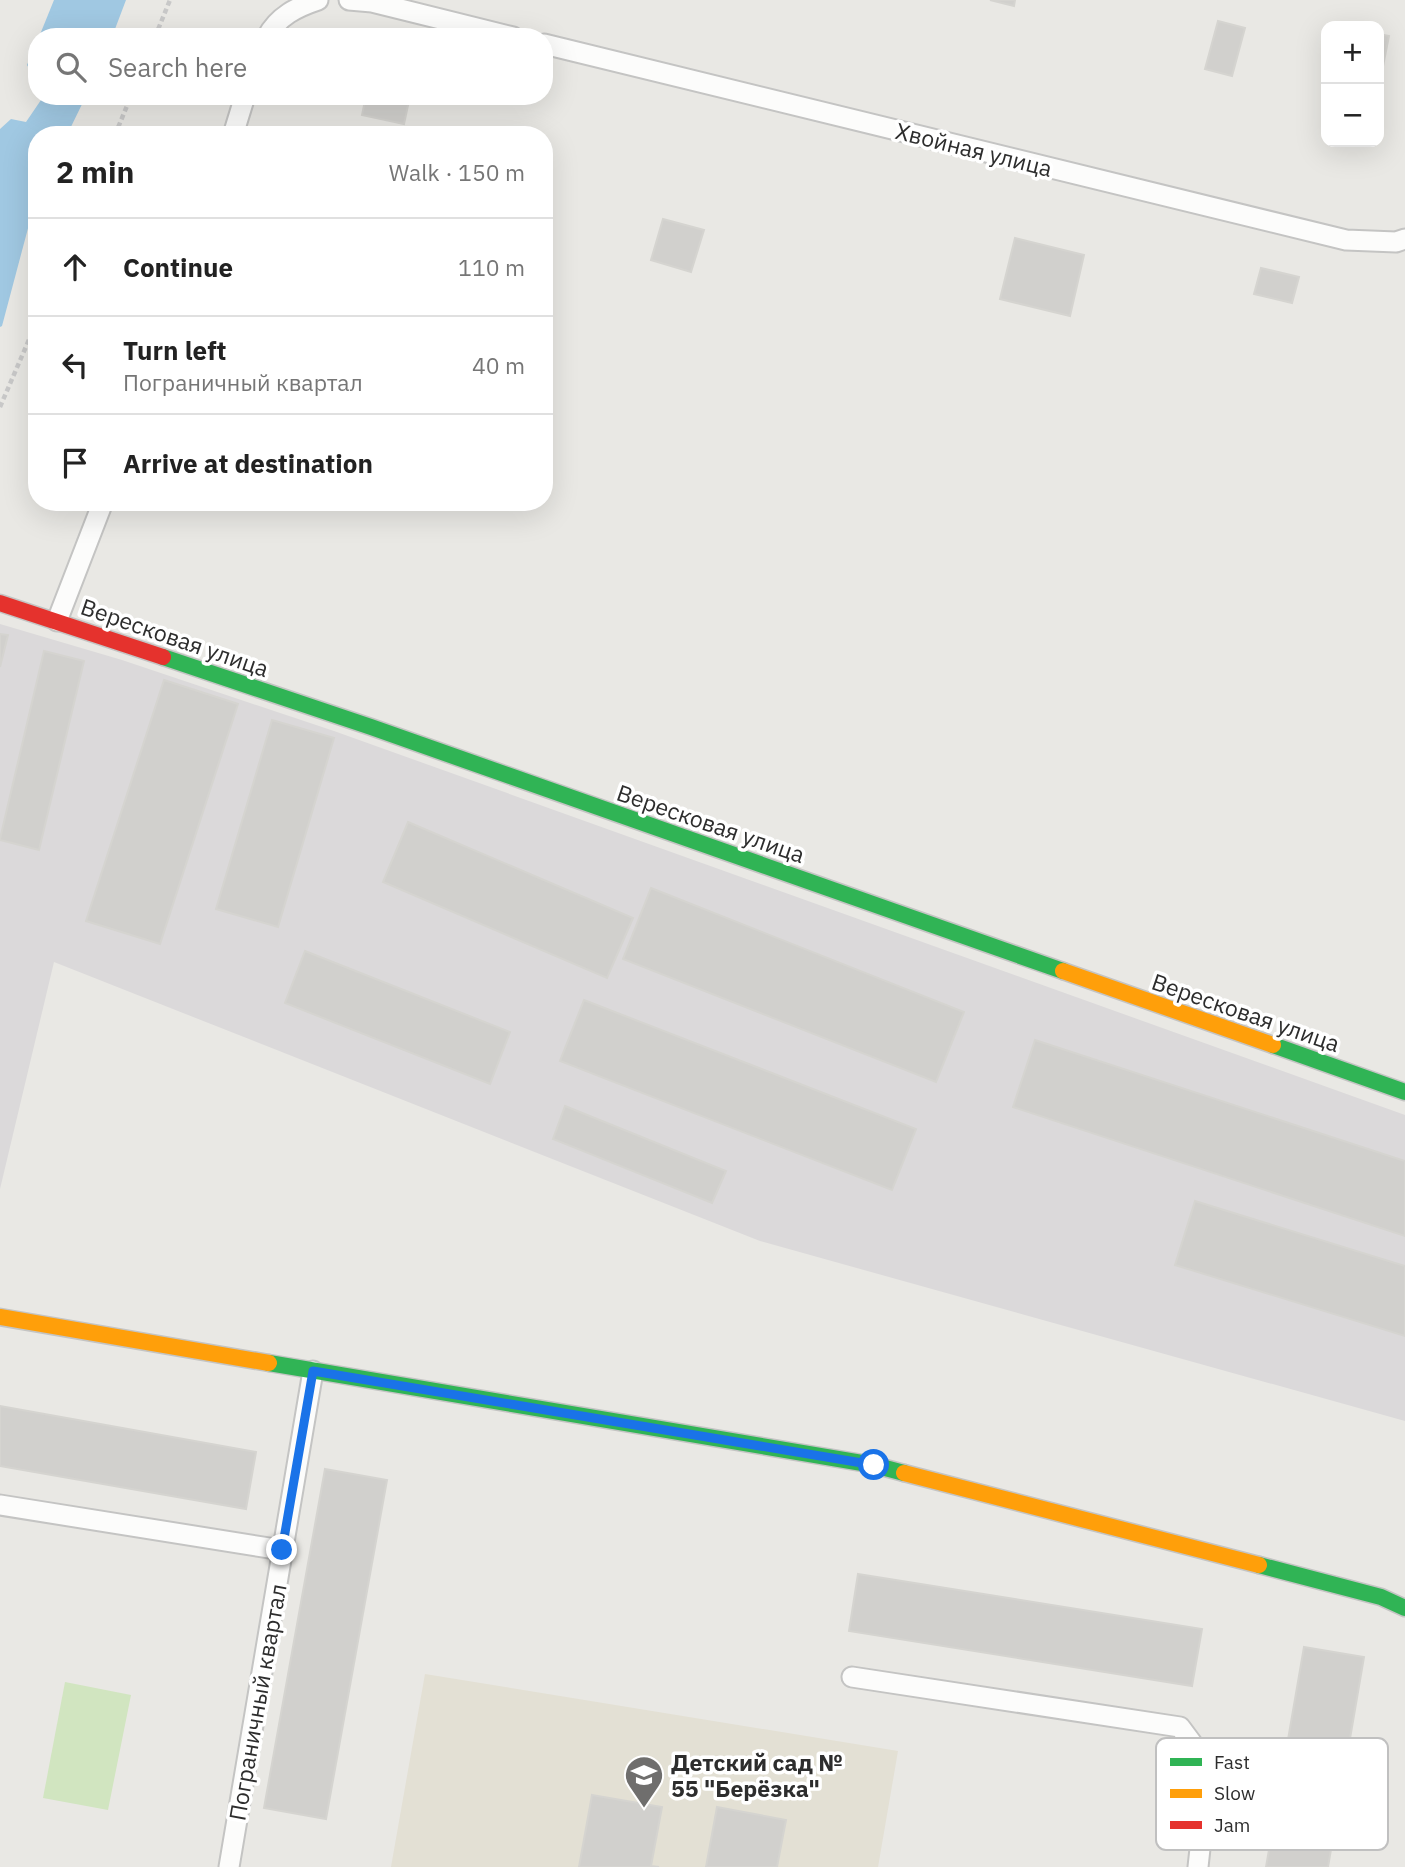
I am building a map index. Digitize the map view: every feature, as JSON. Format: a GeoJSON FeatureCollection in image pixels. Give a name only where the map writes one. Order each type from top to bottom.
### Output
{"type":"FeatureCollection","features":[{"type":"Feature","properties":{"kind":"street","name":"Вересковая улица"},"geometry":{"type":"LineString","coordinates":[[0,603],[384,732],[1405,1092]]}},
{"type":"Feature","properties":{"kind":"street"},"geometry":{"type":"LineString","coordinates":[[0,1317],[874,1465],[1381,1597],[1405,1608]]}},
{"type":"Feature","properties":{"kind":"lane"},"geometry":{"type":"LineString","coordinates":[[272,28],[295,8],[318,0]]}},
{"type":"Feature","properties":{"kind":"lane"},"geometry":{"type":"LineString","coordinates":[[349,0],[372,2],[477,28]]}},
{"type":"Feature","properties":{"kind":"lane","name":"Хвойная улица"},"geometry":{"type":"LineString","coordinates":[[553,46],[1346,240],[1396,242],[1405,239]]}},
{"type":"Feature","properties":{"kind":"lane"},"geometry":{"type":"LineString","coordinates":[[236,126],[242,105]]}},
{"type":"Feature","properties":{"kind":"lane"},"geometry":{"type":"LineString","coordinates":[[57,621],[100,511]]}},
{"type":"Feature","properties":{"kind":"lane","name":"Пограничный квартал"},"geometry":{"type":"LineString","coordinates":[[229,1867],[313,1371]]}},
{"type":"Feature","properties":{"kind":"lane"},"geometry":{"type":"LineString","coordinates":[[0,1505],[282,1550]]}},
{"type":"Feature","properties":{"kind":"lane"},"geometry":{"type":"LineString","coordinates":[[852,1677],[1180,1727],[1188,1738]]}},
{"type":"Feature","properties":{"kind":"path"},"geometry":{"type":"LineString","coordinates":[[159,28],[170,0]]}},
{"type":"Feature","properties":{"kind":"path"},"geometry":{"type":"LineString","coordinates":[[119,126],[128,105]]}},
{"type":"Feature","properties":{"kind":"path"},"geometry":{"type":"LineString","coordinates":[[0,407],[28,342]]}},
{"type":"Feature","properties":{"kind":"shaded area"},"geometry":{"type":"Polygon","coordinates":[[[0,624],[122,660],[334,731],[1405,1115],[1405,1421],[760,1241],[54,962],[0,1189],[0,624]]]}},
{"type":"Feature","properties":{"kind":"shaded area","name":"Детский сад № 55 \"Берёзка\""},"geometry":{"type":"Polygon","coordinates":[[[425,1674],[898,1751],[878,1867],[391,1867],[425,1674]]]}},
{"type":"Feature","properties":{"kind":"green space"},"geometry":{"type":"Polygon","coordinates":[[[65,1682],[131,1695],[108,1810],[43,1798],[65,1682]]]}},
{"type":"Feature","properties":{"kind":"water"},"geometry":{"type":"Polygon","coordinates":[[[54,0],[126,0],[115,28],[43,28],[54,0]]]}},
{"type":"Feature","properties":{"kind":"water"},"geometry":{"type":"Polygon","coordinates":[[[38,105],[82,105],[71,126],[28,126],[28,228],[0,327],[0,129],[11,119],[26,122],[38,105]]]}},
{"type":"Feature","properties":{"kind":"building"},"geometry":{"type":"Polygon","coordinates":[[[990,0],[1015,0],[1014,6],[990,0]]]}},
{"type":"Feature","properties":{"kind":"building"},"geometry":{"type":"Polygon","coordinates":[[[1218,21],[1245,28],[1232,76],[1205,69],[1218,21]]]}},
{"type":"Feature","properties":{"kind":"building"},"geometry":{"type":"Polygon","coordinates":[[[1384,35],[1389,36],[1384,61],[1384,35]]]}},
{"type":"Feature","properties":{"kind":"building"},"geometry":{"type":"Polygon","coordinates":[[[364,105],[408,105],[404,124],[362,115],[364,105]]]}},
{"type":"Feature","properties":{"kind":"building"},"geometry":{"type":"Polygon","coordinates":[[[663,219],[704,230],[691,272],[651,260],[663,219]]]}},
{"type":"Feature","properties":{"kind":"building"},"geometry":{"type":"Polygon","coordinates":[[[1015,238],[1084,255],[1070,316],[1000,299],[1015,238]]]}},
{"type":"Feature","properties":{"kind":"building"},"geometry":{"type":"Polygon","coordinates":[[[1261,268],[1299,277],[1292,303],[1254,294],[1261,268]]]}},
{"type":"Feature","properties":{"kind":"building"},"geometry":{"type":"Polygon","coordinates":[[[0,634],[8,635],[0,667],[0,634]]]}},
{"type":"Feature","properties":{"kind":"building"},"geometry":{"type":"Polygon","coordinates":[[[44,651],[84,661],[39,850],[0,839],[44,651]]]}},
{"type":"Feature","properties":{"kind":"building"},"geometry":{"type":"Polygon","coordinates":[[[164,680],[238,704],[160,944],[86,921],[164,680]]]}},
{"type":"Feature","properties":{"kind":"building"},"geometry":{"type":"Polygon","coordinates":[[[272,720],[334,738],[278,927],[216,909],[272,720]]]}},
{"type":"Feature","properties":{"kind":"building"},"geometry":{"type":"Polygon","coordinates":[[[408,822],[633,918],[607,978],[383,882],[408,822]]]}},
{"type":"Feature","properties":{"kind":"building"},"geometry":{"type":"Polygon","coordinates":[[[651,888],[964,1012],[936,1082],[623,959],[651,888]]]}},
{"type":"Feature","properties":{"kind":"building"},"geometry":{"type":"Polygon","coordinates":[[[305,951],[510,1032],[490,1084],[285,1003],[305,951]]]}},
{"type":"Feature","properties":{"kind":"building"},"geometry":{"type":"Polygon","coordinates":[[[584,1000],[916,1129],[892,1190],[560,1061],[584,1000]]]}},
{"type":"Feature","properties":{"kind":"building"},"geometry":{"type":"Polygon","coordinates":[[[1035,1040],[1405,1161],[1405,1236],[1013,1107],[1035,1040]]]}},
{"type":"Feature","properties":{"kind":"building"},"geometry":{"type":"Polygon","coordinates":[[[565,1106],[726,1171],[712,1203],[553,1139],[565,1106]]]}},
{"type":"Feature","properties":{"kind":"building"},"geometry":{"type":"Polygon","coordinates":[[[1195,1201],[1405,1266],[1405,1336],[1175,1265],[1195,1201]]]}},
{"type":"Feature","properties":{"kind":"building"},"geometry":{"type":"Polygon","coordinates":[[[0,1406],[256,1452],[246,1509],[0,1466],[0,1406]]]}},
{"type":"Feature","properties":{"kind":"building"},"geometry":{"type":"Polygon","coordinates":[[[325,1469],[387,1480],[326,1819],[264,1808],[325,1469]]]}},
{"type":"Feature","properties":{"kind":"building"},"geometry":{"type":"Polygon","coordinates":[[[858,1574],[1202,1629],[1192,1686],[849,1631],[858,1574]]]}},
{"type":"Feature","properties":{"kind":"building"},"geometry":{"type":"Polygon","coordinates":[[[1304,1647],[1364,1657],[1350,1738],[1288,1738],[1304,1647]]]}},
{"type":"Feature","properties":{"kind":"building"},"geometry":{"type":"Polygon","coordinates":[[[592,1795],[662,1807],[651,1866],[659,1867],[579,1867],[592,1795]]]}},
{"type":"Feature","properties":{"kind":"building"},"geometry":{"type":"Polygon","coordinates":[[[717,1807],[786,1820],[777,1867],[706,1867],[717,1807]]]}},
{"type":"Feature","properties":{"kind":"building"},"geometry":{"type":"Polygon","coordinates":[[[1269,1850],[1331,1850],[1328,1867],[1266,1867],[1269,1850]]]}},
{"type":"Feature","properties":{"kind":"traffic: fast"},"geometry":{"type":"LineString","coordinates":[[163,657],[371,727],[1063,971]]}},
{"type":"Feature","properties":{"kind":"traffic: fast"},"geometry":{"type":"LineString","coordinates":[[1273,1045],[1405,1092]]}},
{"type":"Feature","properties":{"kind":"traffic: fast"},"geometry":{"type":"LineString","coordinates":[[269,1363],[874,1465],[904,1473]]}},
{"type":"Feature","properties":{"kind":"traffic: fast"},"geometry":{"type":"LineString","coordinates":[[1259,1565],[1381,1597],[1405,1608]]}},
{"type":"Feature","properties":{"kind":"traffic: slow"},"geometry":{"type":"LineString","coordinates":[[1063,971],[1273,1045]]}},
{"type":"Feature","properties":{"kind":"traffic: slow"},"geometry":{"type":"LineString","coordinates":[[0,1317],[269,1363]]}},
{"type":"Feature","properties":{"kind":"traffic: slow"},"geometry":{"type":"LineString","coordinates":[[904,1473],[1259,1565]]}},
{"type":"Feature","properties":{"kind":"traffic: jam"},"geometry":{"type":"LineString","coordinates":[[0,603],[163,657]]}},
{"type":"Feature","properties":{"kind":"place","name":"Детский сад № 55 \"Берёзка\""},"geometry":{"type":"Point","coordinates":[644,1809]}},
{"type":"Feature","properties":{"kind":"route"},"geometry":{"type":"LineString","coordinates":[[282,1550],[313,1371],[874,1465]]}}]}
